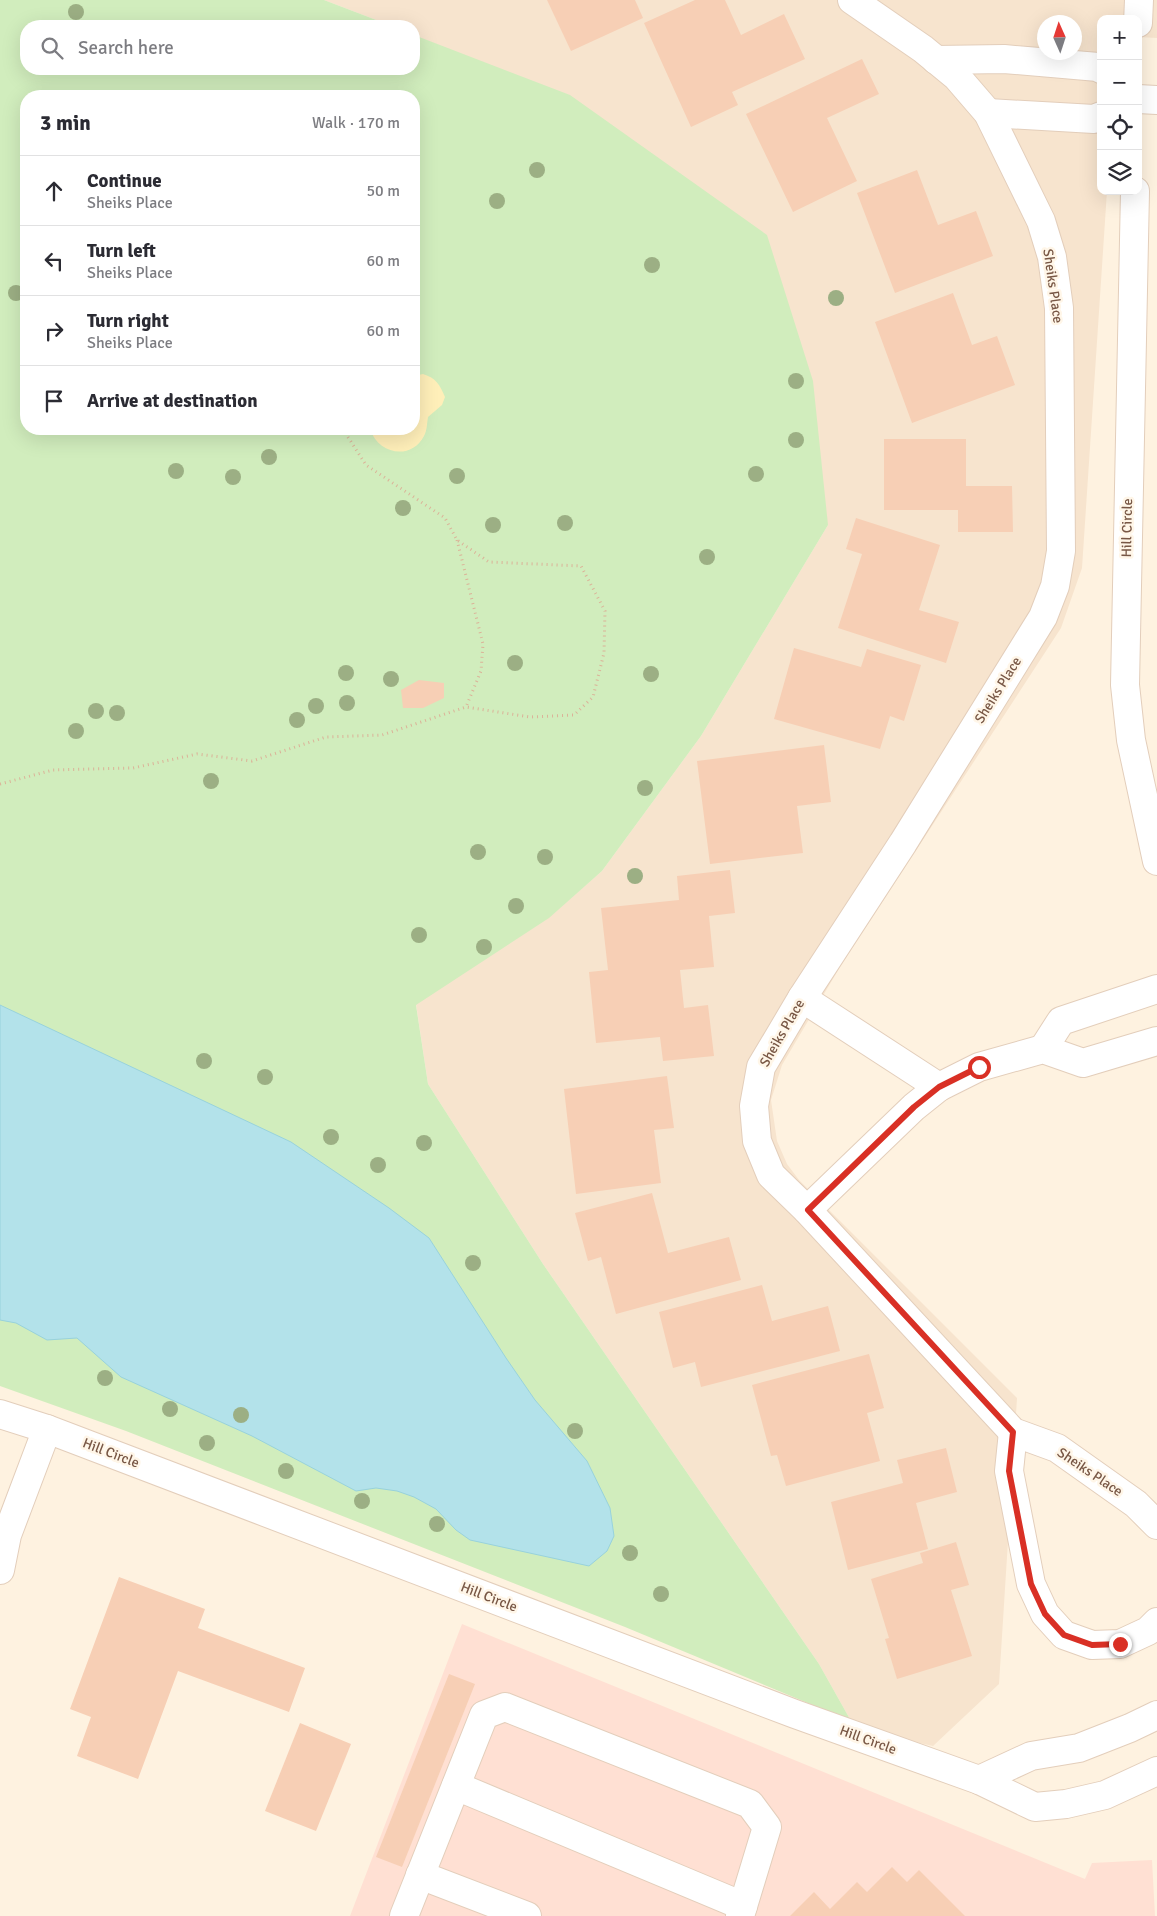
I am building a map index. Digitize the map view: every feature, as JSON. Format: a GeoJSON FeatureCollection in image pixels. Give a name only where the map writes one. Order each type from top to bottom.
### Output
{"type":"FeatureCollection","features":[{"type":"Feature","properties":{"kind":"street","name":"Sheiks Place"},"geometry":{"type":"LineString","coordinates":[[852,0],[957,77],[988,113],[1041,221],[1052,257],[1059,308],[1060,551],[1055,586],[1038,625],[903,844],[802,998],[761,1067],[754,1106],[757,1141],[771,1175],[808,1210],[1013,1432],[1057,1448],[1136,1504],[1157,1525]]}},
{"type":"Feature","properties":{"kind":"street"},"geometry":{"type":"LineString","coordinates":[[1138,15],[1139,0]]}},
{"type":"Feature","properties":{"kind":"street"},"geometry":{"type":"LineString","coordinates":[[936,60],[1004,59],[1097,67]]}},
{"type":"Feature","properties":{"kind":"street"},"geometry":{"type":"LineString","coordinates":[[1142,99],[1157,100]]}},
{"type":"Feature","properties":{"kind":"street"},"geometry":{"type":"LineString","coordinates":[[988,113],[1097,118]]}},
{"type":"Feature","properties":{"kind":"street","name":"Hill Circle"},"geometry":{"type":"LineString","coordinates":[[1135,195],[1125,685],[1131,740],[1157,861]]}},
{"type":"Feature","properties":{"kind":"street"},"geometry":{"type":"LineString","coordinates":[[1043,1049],[1061,1021],[1157,989]]}},
{"type":"Feature","properties":{"kind":"street"},"geometry":{"type":"LineString","coordinates":[[802,998],[939,1087]]}},
{"type":"Feature","properties":{"kind":"street"},"geometry":{"type":"LineString","coordinates":[[808,1210],[914,1107],[939,1087],[979,1067],[1043,1049],[1084,1062],[1157,1041]]}},
{"type":"Feature","properties":{"kind":"street","name":"Hill Circle"},"geometry":{"type":"LineString","coordinates":[[0,1414],[47,1429],[785,1710],[979,1780],[1035,1807],[1066,1804],[1105,1795],[1157,1771]]}},
{"type":"Feature","properties":{"kind":"street"},"geometry":{"type":"LineString","coordinates":[[0,1570],[7,1535],[47,1429]]}},
{"type":"Feature","properties":{"kind":"street"},"geometry":{"type":"LineString","coordinates":[[1013,1432],[1009,1471],[1031,1584],[1045,1614],[1064,1635],[1092,1645],[1120,1644],[1148,1631],[1157,1622]]}},
{"type":"Feature","properties":{"kind":"street"},"geometry":{"type":"LineString","coordinates":[[404,1916],[484,1715],[505,1707],[750,1804],[767,1826],[742,1911],[456,1786]]}},
{"type":"Feature","properties":{"kind":"street"},"geometry":{"type":"LineString","coordinates":[[979,1780],[1031,1756],[1079,1748],[1157,1715]]}},
{"type":"Feature","properties":{"kind":"street"},"geometry":{"type":"LineString","coordinates":[[420,1876],[527,1916]]}},
{"type":"Feature","properties":{"kind":"path"},"geometry":{"type":"LineString","coordinates":[[347,435],[366,465],[445,518],[457,540],[483,644],[481,671],[466,707]]}},
{"type":"Feature","properties":{"kind":"path"},"geometry":{"type":"LineString","coordinates":[[0,784],[54,770],[132,768],[197,754],[252,761],[326,737],[382,735],[466,707],[530,717],[574,715],[593,697],[604,653],[605,611],[581,566],[488,562],[457,540]]}},
{"type":"Feature","properties":{"kind":"shaded area"},"geometry":{"type":"Polygon","coordinates":[[[324,0],[1157,0],[1157,38],[1142,37],[1142,15],[1097,15],[1097,195],[1107,195],[1082,568],[1061,628],[840,967],[782,1065],[771,1100],[777,1141],[787,1164],[799,1180],[1017,1398],[999,1684],[933,1746],[880,1734],[851,1721],[819,1664],[543,1264],[428,1084],[416,1004],[548,918],[602,871],[701,736],[828,525],[420,42],[420,20],[376,20],[324,0]]]}},
{"type":"Feature","properties":{"kind":"shaded area"},"geometry":{"type":"Polygon","coordinates":[[[462,1624],[1085,1879],[1092,1863],[1152,1860],[1155,1916],[350,1916],[462,1624]]]}},
{"type":"Feature","properties":{"kind":"green space"},"geometry":{"type":"Polygon","coordinates":[[[0,0],[324,0],[376,20],[20,20],[20,75],[420,75],[420,37],[570,95],[767,235],[813,381],[828,525],[701,736],[602,871],[549,918],[416,1005],[428,1084],[543,1264],[819,1664],[851,1721],[625,1627],[126,1431],[0,1386],[0,0]]]}},
{"type":"Feature","properties":{"kind":"sand"},"geometry":{"type":"Polygon","coordinates":[[[423,374],[431,378],[439,386],[445,397],[442,405],[428,417],[425,434],[418,444],[411,449],[403,451],[387,449],[373,435],[420,435],[420,375],[423,374]]]}},
{"type":"Feature","properties":{"kind":"water"},"geometry":{"type":"Polygon","coordinates":[[[0,1005],[291,1142],[389,1208],[429,1238],[535,1400],[587,1461],[610,1508],[614,1536],[607,1551],[589,1566],[470,1540],[456,1530],[436,1509],[414,1497],[397,1491],[376,1488],[356,1491],[252,1436],[121,1377],[77,1338],[47,1340],[16,1323],[0,1320],[0,1005]]]}},
{"type":"Feature","properties":{"kind":"building"},"geometry":{"type":"Polygon","coordinates":[[[547,0],[635,0],[643,18],[571,51],[547,0]]]}},
{"type":"Feature","properties":{"kind":"building"},"geometry":{"type":"Polygon","coordinates":[[[695,0],[725,0],[741,35],[784,14],[805,59],[732,92],[738,105],[691,127],[644,23],[695,0]]]}},
{"type":"Feature","properties":{"kind":"building"},"geometry":{"type":"Polygon","coordinates":[[[862,59],[879,94],[827,118],[857,181],[793,212],[746,114],[862,59]]]}},
{"type":"Feature","properties":{"kind":"building"},"geometry":{"type":"Polygon","coordinates":[[[917,170],[938,225],[976,211],[993,256],[895,293],[857,193],[917,170]]]}},
{"type":"Feature","properties":{"kind":"building"},"geometry":{"type":"Polygon","coordinates":[[[953,293],[972,345],[997,336],[1015,385],[912,423],[875,322],[953,293]]]}},
{"type":"Feature","properties":{"kind":"building"},"geometry":{"type":"Polygon","coordinates":[[[884,439],[966,439],[966,486],[1012,486],[1013,532],[958,532],[958,510],[884,510],[884,439]]]}},
{"type":"Feature","properties":{"kind":"building"},"geometry":{"type":"Polygon","coordinates":[[[856,518],[940,545],[919,610],[959,622],[946,663],[838,628],[862,554],[846,549],[856,518]]]}},
{"type":"Feature","properties":{"kind":"building"},"geometry":{"type":"Polygon","coordinates":[[[794,648],[861,667],[867,649],[921,665],[904,721],[890,716],[880,749],[774,719],[794,648]]]}},
{"type":"Feature","properties":{"kind":"building"},"geometry":{"type":"Polygon","coordinates":[[[419,680],[444,683],[444,698],[423,708],[403,708],[401,690],[419,680]]]}},
{"type":"Feature","properties":{"kind":"building"},"geometry":{"type":"Polygon","coordinates":[[[824,745],[831,802],[797,806],[803,853],[710,864],[697,761],[824,745]]]}},
{"type":"Feature","properties":{"kind":"building"},"geometry":{"type":"Polygon","coordinates":[[[730,870],[735,913],[709,916],[714,967],[680,970],[684,1008],[708,1005],[714,1056],[663,1061],[660,1037],[596,1043],[589,972],[608,970],[601,908],[679,900],[677,876],[730,870]]]}},
{"type":"Feature","properties":{"kind":"building"},"geometry":{"type":"Polygon","coordinates":[[[667,1076],[674,1128],[654,1130],[661,1183],[576,1194],[564,1089],[667,1076]]]}},
{"type":"Feature","properties":{"kind":"building"},"geometry":{"type":"Polygon","coordinates":[[[652,1193],[668,1253],[729,1237],[741,1280],[616,1314],[601,1257],[588,1261],[575,1213],[652,1193]]]}},
{"type":"Feature","properties":{"kind":"building"},"geometry":{"type":"Polygon","coordinates":[[[762,1285],[772,1321],[828,1306],[840,1351],[701,1387],[695,1362],[673,1368],[659,1312],[762,1285]]]}},
{"type":"Feature","properties":{"kind":"building"},"geometry":{"type":"Polygon","coordinates":[[[869,1354],[884,1408],[867,1413],[880,1461],[786,1486],[777,1455],[771,1456],[752,1385],[869,1354]]]}},
{"type":"Feature","properties":{"kind":"building"},"geometry":{"type":"Polygon","coordinates":[[[946,1448],[957,1492],[916,1503],[928,1549],[848,1570],[831,1502],[903,1483],[897,1460],[946,1448]]]}},
{"type":"Feature","properties":{"kind":"building"},"geometry":{"type":"Polygon","coordinates":[[[956,1542],[969,1585],[951,1590],[972,1656],[897,1679],[885,1639],[889,1638],[871,1579],[923,1563],[920,1553],[956,1542]]]}},
{"type":"Feature","properties":{"kind":"building"},"geometry":{"type":"Polygon","coordinates":[[[119,1577],[205,1609],[198,1628],[305,1668],[289,1712],[178,1671],[138,1779],[77,1756],[91,1717],[70,1709],[119,1577]]]}},
{"type":"Feature","properties":{"kind":"building"},"geometry":{"type":"Polygon","coordinates":[[[449,1674],[475,1684],[402,1867],[376,1857],[449,1674]]]}},
{"type":"Feature","properties":{"kind":"building"},"geometry":{"type":"Polygon","coordinates":[[[300,1723],[351,1744],[316,1831],[265,1811],[300,1723]]]}},
{"type":"Feature","properties":{"kind":"building"},"geometry":{"type":"Polygon","coordinates":[[[892,1867],[907,1882],[919,1870],[965,1916],[790,1916],[814,1892],[830,1909],[857,1882],[867,1892],[892,1867]]]}},
{"type":"Feature","properties":{"kind":"route"},"geometry":{"type":"LineString","coordinates":[[979,1067],[939,1087],[914,1107],[808,1210],[1013,1432],[1009,1471],[1031,1584],[1045,1614],[1064,1635],[1092,1645],[1120,1644]]}}]}
